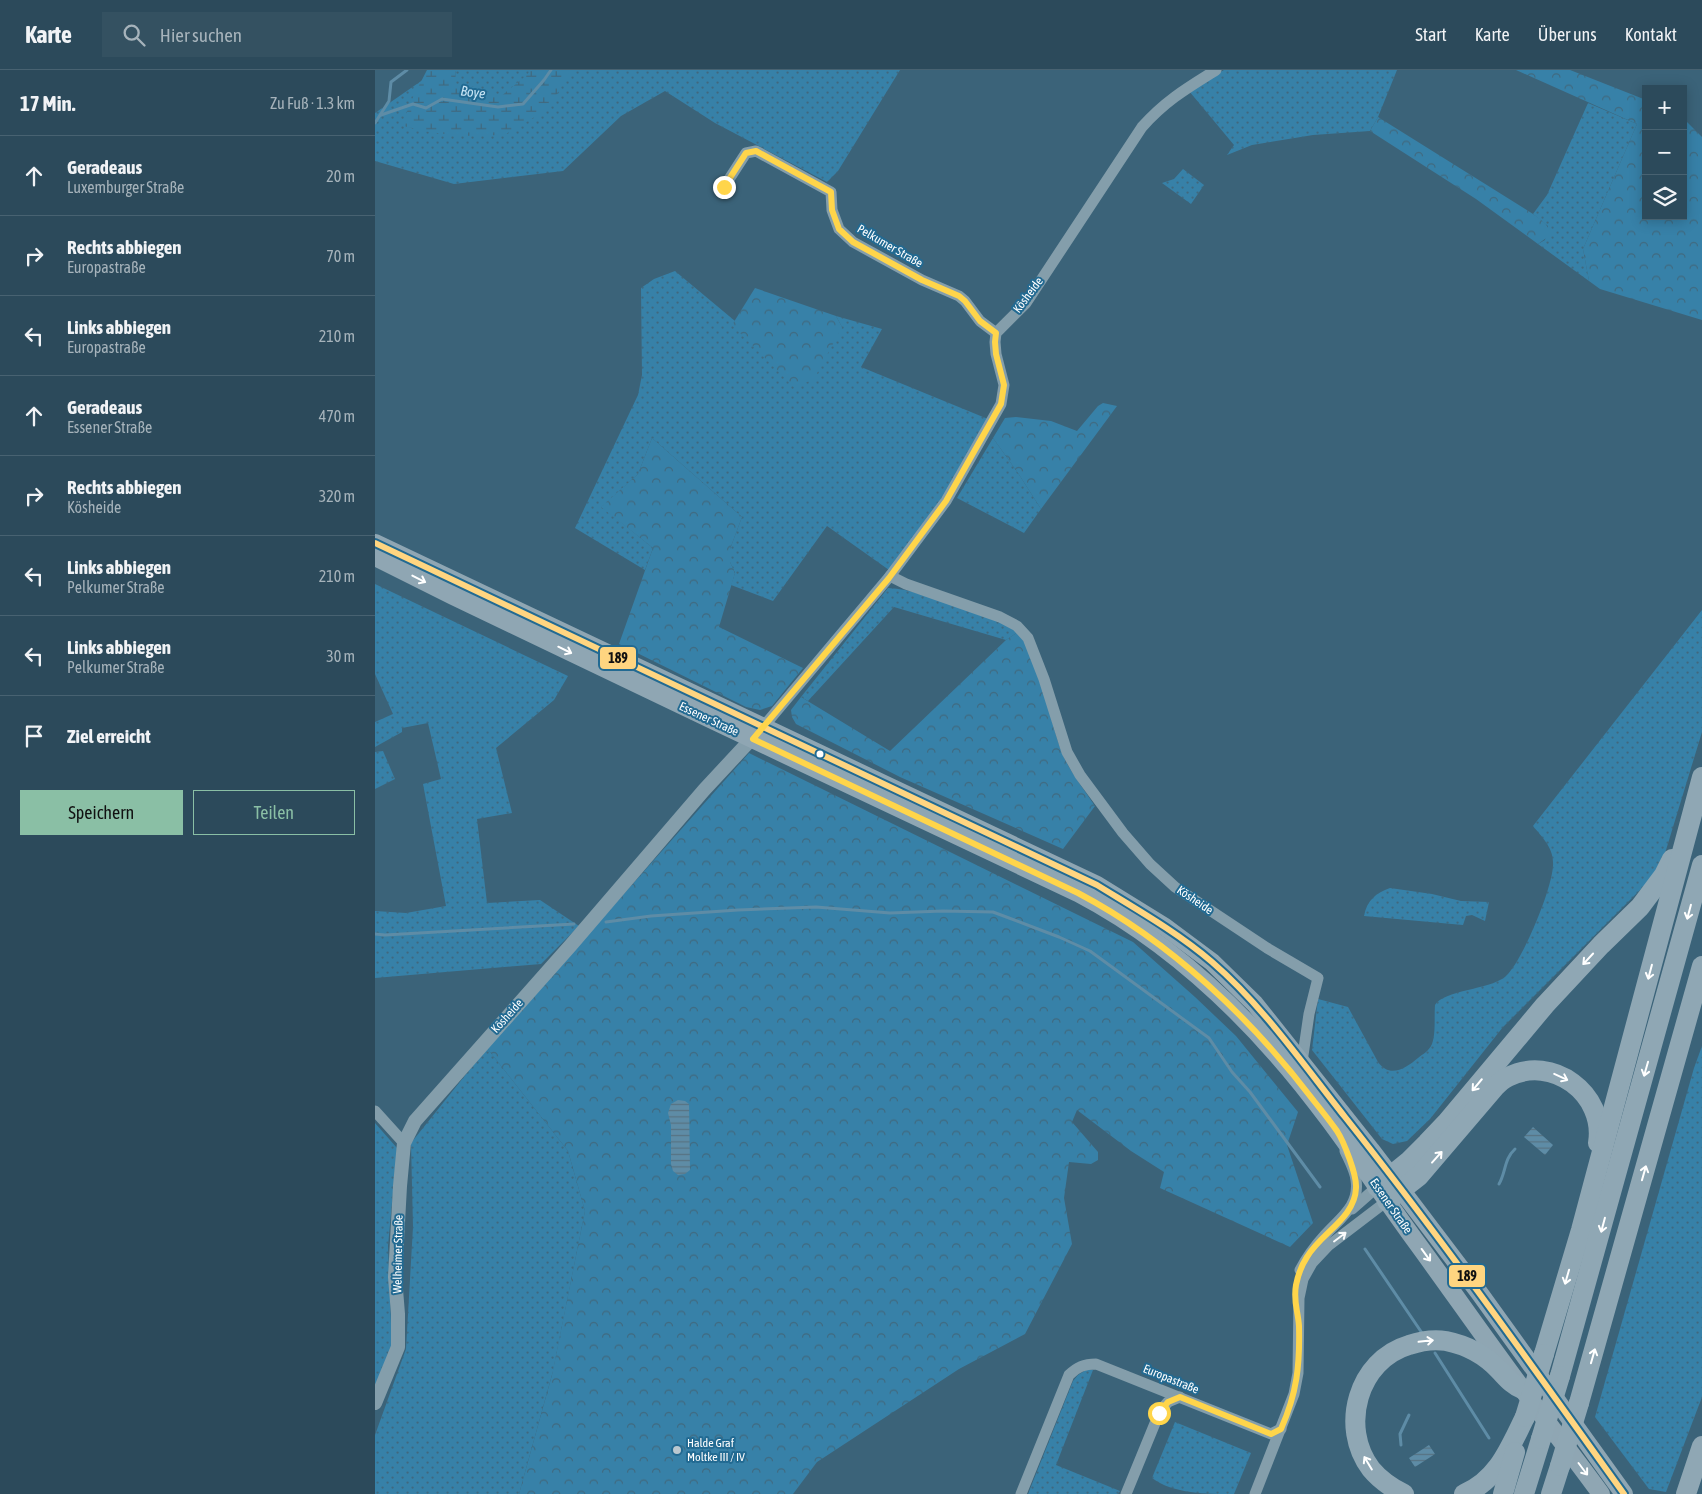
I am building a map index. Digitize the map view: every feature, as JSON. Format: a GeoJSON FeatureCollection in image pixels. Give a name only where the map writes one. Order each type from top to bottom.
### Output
{"type":"FeatureCollection","features":[{"type":"Feature","properties":{"kind":"highway"},"geometry":{"type":"LineString","coordinates":[[1503,1494],[1581,1230],[1702,777]]}},
{"type":"Feature","properties":{"kind":"highway"},"geometry":{"type":"LineString","coordinates":[[1389,1189],[1409,1161],[1440,1129],[1545,1005],[1601,945],[1640,907],[1664,875],[1690,823]]}},
{"type":"Feature","properties":{"kind":"highway"},"geometry":{"type":"LineString","coordinates":[[1524,1494],[1560,1376],[1702,865]]}},
{"type":"Feature","properties":{"kind":"highway"},"geometry":{"type":"LineString","coordinates":[[1551,1494],[1579,1403],[1702,966]]}},
{"type":"Feature","properties":{"kind":"highway"},"geometry":{"type":"LineString","coordinates":[[1676,1059],[1702,1012]]}},
{"type":"Feature","properties":{"kind":"highway"},"geometry":{"type":"LineString","coordinates":[[1389,1189],[1419,1176],[1495,1087],[1506,1078],[1528,1071],[1552,1072],[1575,1084],[1584,1093],[1595,1110],[1598,1123],[1598,1140],[1578,1220],[1581,1230]]}},
{"type":"Feature","properties":{"kind":"highway"},"geometry":{"type":"LineString","coordinates":[[1404,1494],[1387,1484],[1370,1468],[1359,1446],[1354,1422],[1357,1399],[1364,1384],[1372,1370],[1385,1356],[1402,1347],[1419,1342],[1445,1341],[1476,1352],[1488,1360],[1511,1383],[1522,1388]]}},
{"type":"Feature","properties":{"kind":"highway"},"geometry":{"type":"LineString","coordinates":[[1464,1494],[1479,1487],[1498,1468],[1525,1417]]}},
{"type":"Feature","properties":{"kind":"highway"},"geometry":{"type":"LineString","coordinates":[[1676,1494],[1688,1485],[1702,1446]]}},
{"type":"Feature","properties":{"kind":"main road","name":"Essener Straße"},"geometry":{"type":"LineString","coordinates":[[375,543],[758,732],[1078,893],[1125,920],[1200,977],[1244,1019],[1282,1061],[1338,1132],[1478,1291],[1624,1494]]}},
{"type":"Feature","properties":{"kind":"main road","name":"Essener Straße"},"geometry":{"type":"LineString","coordinates":[[375,557],[453,596],[758,732],[825,757],[1097,885],[1157,923],[1212,962],[1255,1004],[1302,1062],[1522,1388],[1601,1494]]}},
{"type":"Feature","properties":{"kind":"street","name":"Kösheide"},"geometry":{"type":"LineString","coordinates":[[404,1142],[415,1121],[571,945],[704,790],[758,732],[891,576],[946,501],[1001,404],[1004,385],[996,354],[996,333],[1026,302],[1142,127],[1154,113],[1174,96],[1216,70]]}},
{"type":"Feature","properties":{"kind":"street","name":"Pelkumer Straße"},"geometry":{"type":"LineString","coordinates":[[724,187],[746,153],[756,151],[831,192],[832,210],[839,229],[853,242],[922,280],[959,296],[980,321],[996,333]]}},
{"type":"Feature","properties":{"kind":"street","name":"Kösheide"},"geometry":{"type":"LineString","coordinates":[[891,576],[906,584],[1000,617],[1017,626],[1028,638],[1045,679],[1067,752],[1080,775],[1123,833],[1150,864],[1175,887],[1267,948],[1318,978],[1309,1014],[1302,1062]]}},
{"type":"Feature","properties":{"kind":"street"},"geometry":{"type":"LineString","coordinates":[[375,1111],[404,1142]]}},
{"type":"Feature","properties":{"kind":"street"},"geometry":{"type":"LineString","coordinates":[[1338,1132],[1356,1179],[1355,1199],[1346,1215]]}},
{"type":"Feature","properties":{"kind":"street","name":"Welheimer Straße"},"geometry":{"type":"LineString","coordinates":[[375,1403],[398,1347],[395,1276],[404,1142]]}},
{"type":"Feature","properties":{"kind":"street"},"geometry":{"type":"LineString","coordinates":[[1299,1324],[1294,1296],[1299,1273],[1307,1256],[1325,1234],[1346,1215],[1389,1189]]}},
{"type":"Feature","properties":{"kind":"street"},"geometry":{"type":"LineString","coordinates":[[1255,1494],[1294,1394],[1298,1373],[1299,1298],[1303,1279],[1312,1263],[1328,1246],[1389,1189]]}},
{"type":"Feature","properties":{"kind":"street","name":"Europastraße"},"geometry":{"type":"LineString","coordinates":[[1021,1494],[1069,1376],[1076,1368],[1087,1364],[1096,1364],[1271,1434],[1281,1429]]}},
{"type":"Feature","properties":{"kind":"street"},"geometry":{"type":"LineString","coordinates":[[1126,1494],[1160,1411],[1168,1402],[1180,1397]]}},
{"type":"Feature","properties":{"kind":"green space"},"geometry":{"type":"Polygon","coordinates":[[[427,70],[456,70],[455,85],[476,87],[500,97],[528,74],[530,70],[571,70],[548,109],[504,135],[460,136],[403,126],[409,105],[427,70]]]}},
{"type":"Feature","properties":{"kind":"green space"},"geometry":{"type":"Polygon","coordinates":[[[437,70],[900,70],[838,171],[827,182],[715,123],[665,91],[621,116],[563,171],[454,184],[375,161],[375,113],[437,70]]]}},
{"type":"Feature","properties":{"kind":"green space"},"geometry":{"type":"Polygon","coordinates":[[[1224,70],[1397,70],[1378,117],[1370,131],[1313,135],[1252,145],[1227,155],[1234,145],[1189,91],[1224,70]]]}},
{"type":"Feature","properties":{"kind":"green space"},"geometry":{"type":"Polygon","coordinates":[[[1516,70],[1570,70],[1642,98],[1642,220],[1687,220],[1687,122],[1702,137],[1702,320],[1600,289],[1589,281],[1583,249],[1637,124],[1516,70]]]}},
{"type":"Feature","properties":{"kind":"green space"},"geometry":{"type":"Polygon","coordinates":[[[1588,103],[1637,124],[1583,249],[1589,281],[1538,244],[1545,240],[1548,226],[1533,214],[1547,195],[1588,103]]]}},
{"type":"Feature","properties":{"kind":"green space"},"geometry":{"type":"Polygon","coordinates":[[[1378,117],[1533,214],[1547,226],[1549,236],[1538,244],[1476,199],[1370,131],[1378,117]]]}},
{"type":"Feature","properties":{"kind":"green space"},"geometry":{"type":"Polygon","coordinates":[[[1183,169],[1204,185],[1191,204],[1162,183],[1174,179],[1183,169]]]}},
{"type":"Feature","properties":{"kind":"green space"},"geometry":{"type":"Polygon","coordinates":[[[675,271],[735,321],[733,325],[842,327],[836,316],[882,329],[861,367],[988,419],[945,494],[889,570],[827,526],[773,601],[731,585],[735,573],[730,562],[730,549],[742,517],[652,438],[638,474],[602,507],[653,548],[645,570],[575,528],[638,395],[642,375],[641,288],[654,279],[675,271]]]}},
{"type":"Feature","properties":{"kind":"green space"},"geometry":{"type":"Polygon","coordinates":[[[755,288],[836,316],[842,327],[814,379],[794,387],[732,325],[755,288]]]}},
{"type":"Feature","properties":{"kind":"green space"},"geometry":{"type":"Polygon","coordinates":[[[1103,403],[1117,406],[1041,509],[993,438],[1005,418],[1016,417],[1051,421],[1077,431],[1098,406],[1103,403]]]}},
{"type":"Feature","properties":{"kind":"green space"},"geometry":{"type":"Polygon","coordinates":[[[652,438],[742,517],[730,549],[730,562],[735,573],[719,627],[803,668],[772,706],[760,710],[746,707],[619,644],[653,548],[601,507],[638,474],[652,438]]]}},
{"type":"Feature","properties":{"kind":"green space"},"geometry":{"type":"Polygon","coordinates":[[[993,438],[1041,509],[1024,533],[957,498],[993,438]]]}},
{"type":"Feature","properties":{"kind":"green space"},"geometry":{"type":"Polygon","coordinates":[[[375,584],[568,676],[554,700],[496,748],[512,813],[477,819],[487,903],[540,900],[579,926],[541,964],[375,978],[375,911],[406,913],[446,906],[423,784],[441,779],[428,723],[402,728],[402,732],[375,747],[375,722],[393,714],[375,674],[375,584]]]}},
{"type":"Feature","properties":{"kind":"green space"},"geometry":{"type":"Polygon","coordinates":[[[888,588],[905,590],[929,597],[1003,623],[1018,632],[1006,640],[894,607],[808,701],[801,697],[888,588]]]}},
{"type":"Feature","properties":{"kind":"green space"},"geometry":{"type":"Polygon","coordinates":[[[1702,610],[1702,732],[1666,850],[1659,866],[1649,881],[1503,1027],[1430,1119],[1407,1141],[1393,1144],[1382,1139],[1312,1050],[1318,999],[1348,1007],[1378,1062],[1388,1070],[1393,1071],[1408,1065],[1431,1046],[1434,1035],[1435,1005],[1440,1000],[1447,996],[1488,985],[1505,977],[1512,969],[1528,940],[1549,887],[1552,872],[1551,851],[1533,826],[1702,610]]]}},
{"type":"Feature","properties":{"kind":"green space"},"geometry":{"type":"Polygon","coordinates":[[[1018,632],[1033,659],[1063,756],[1095,806],[1063,849],[900,777],[796,724],[792,717],[791,710],[801,697],[890,751],[1006,640],[1018,632]]]}},
{"type":"Feature","properties":{"kind":"green space"},"geometry":{"type":"Polygon","coordinates":[[[383,751],[395,779],[375,789],[375,752],[383,751]]]}},
{"type":"Feature","properties":{"kind":"green space"},"geometry":{"type":"Polygon","coordinates":[[[749,753],[1133,942],[1236,1036],[1298,1112],[1287,1145],[1313,1223],[1290,1247],[1160,1188],[1164,1172],[1131,1151],[1077,1110],[1072,1122],[1098,1152],[1098,1160],[1091,1164],[1069,1162],[1064,1198],[1072,1244],[1025,1334],[959,1369],[817,1462],[793,1494],[519,1494],[552,1375],[585,1211],[568,1151],[487,1048],[749,753]]]}},
{"type":"Feature","properties":{"kind":"green space"},"geometry":{"type":"Polygon","coordinates":[[[1390,888],[1432,894],[1461,901],[1489,902],[1485,921],[1472,915],[1466,916],[1463,925],[1364,916],[1370,901],[1380,892],[1390,888]]]}},
{"type":"Feature","properties":{"kind":"green space"},"geometry":{"type":"Polygon","coordinates":[[[1702,1046],[1702,1397],[1666,1492],[1649,1489],[1595,1417],[1694,1068],[1702,1046]]]}},
{"type":"Feature","properties":{"kind":"green space"},"geometry":{"type":"Polygon","coordinates":[[[487,1048],[568,1151],[585,1211],[553,1371],[519,1494],[375,1494],[375,1435],[406,1349],[413,1227],[411,1143],[487,1048]]]}},
{"type":"Feature","properties":{"kind":"green space"},"geometry":{"type":"Polygon","coordinates":[[[375,1123],[397,1148],[388,1246],[392,1349],[375,1389],[375,1123]]]}},
{"type":"Feature","properties":{"kind":"green space"},"geometry":{"type":"Polygon","coordinates":[[[1086,1370],[1093,1370],[1056,1465],[1120,1491],[1118,1494],[1028,1494],[1073,1381],[1086,1370]]]}},
{"type":"Feature","properties":{"kind":"green space"},"geometry":{"type":"Polygon","coordinates":[[[1175,1422],[1251,1453],[1234,1494],[1180,1490],[1152,1478],[1175,1422]]]}},
{"type":"Feature","properties":{"kind":"shaded area"},"geometry":{"type":"Polygon","coordinates":[[[678,1100],[689,1104],[690,1170],[685,1174],[678,1175],[673,1171],[671,1164],[671,1125],[668,1113],[671,1104],[678,1100]]]}},
{"type":"Feature","properties":{"kind":"shaded area"},"geometry":{"type":"Polygon","coordinates":[[[1533,1127],[1553,1145],[1545,1155],[1524,1137],[1533,1127]]]}},
{"type":"Feature","properties":{"kind":"shaded area"},"geometry":{"type":"Polygon","coordinates":[[[1429,1445],[1435,1454],[1415,1467],[1409,1458],[1429,1445]]]}},
{"type":"Feature","properties":{"kind":"waterway","name":"Boye"},"geometry":{"type":"LineString","coordinates":[[375,123],[389,101],[391,82],[407,70]]}},
{"type":"Feature","properties":{"kind":"waterway","name":"Boye"},"geometry":{"type":"LineString","coordinates":[[381,115],[413,104],[426,108],[442,99],[498,107],[523,104],[551,70]]}},
{"type":"Feature","properties":{"kind":"waterway"},"geometry":{"type":"LineString","coordinates":[[606,922],[651,916],[816,907],[890,913],[993,912],[1090,951],[1209,1038],[1232,1072],[1250,1092],[1320,1187]]}},
{"type":"Feature","properties":{"kind":"waterway"},"geometry":{"type":"LineString","coordinates":[[375,934],[385,935],[574,924]]}},
{"type":"Feature","properties":{"kind":"waterway"},"geometry":{"type":"LineString","coordinates":[[1499,1184],[1507,1161],[1515,1149]]}},
{"type":"Feature","properties":{"kind":"waterway"},"geometry":{"type":"LineString","coordinates":[[1365,1249],[1422,1333]]}},
{"type":"Feature","properties":{"kind":"waterway"},"geometry":{"type":"LineString","coordinates":[[1435,1353],[1489,1438]]}},
{"type":"Feature","properties":{"kind":"waterway"},"geometry":{"type":"LineString","coordinates":[[1401,1445],[1400,1434],[1409,1415]]}},
{"type":"Feature","properties":{"kind":"transit line","name":"189"},"geometry":{"type":"LineString","coordinates":[[375,543],[1097,885],[1156,921],[1199,951],[1248,997],[1298,1056],[1452,1256],[1624,1494]]}},
{"type":"Feature","properties":{"kind":"place","name":"Halde Graf Moltke III / IV"},"geometry":{"type":"Point","coordinates":[677,1450]}},
{"type":"Feature","properties":{"kind":"route"},"geometry":{"type":"LineString","coordinates":[[724,187],[746,153],[756,151],[831,192],[832,210],[839,229],[853,242],[922,280],[959,296],[980,321],[996,333],[996,354],[1004,385],[1001,404],[993,420],[946,501],[923,534],[889,578],[753,739],[1089,898],[1125,920],[1200,977],[1277,1054],[1338,1132],[1356,1179],[1355,1199],[1346,1215],[1325,1234],[1307,1256],[1299,1273],[1294,1296],[1299,1324],[1298,1373],[1294,1394],[1281,1429],[1271,1434],[1180,1397],[1168,1402],[1159,1413]]}}]}
